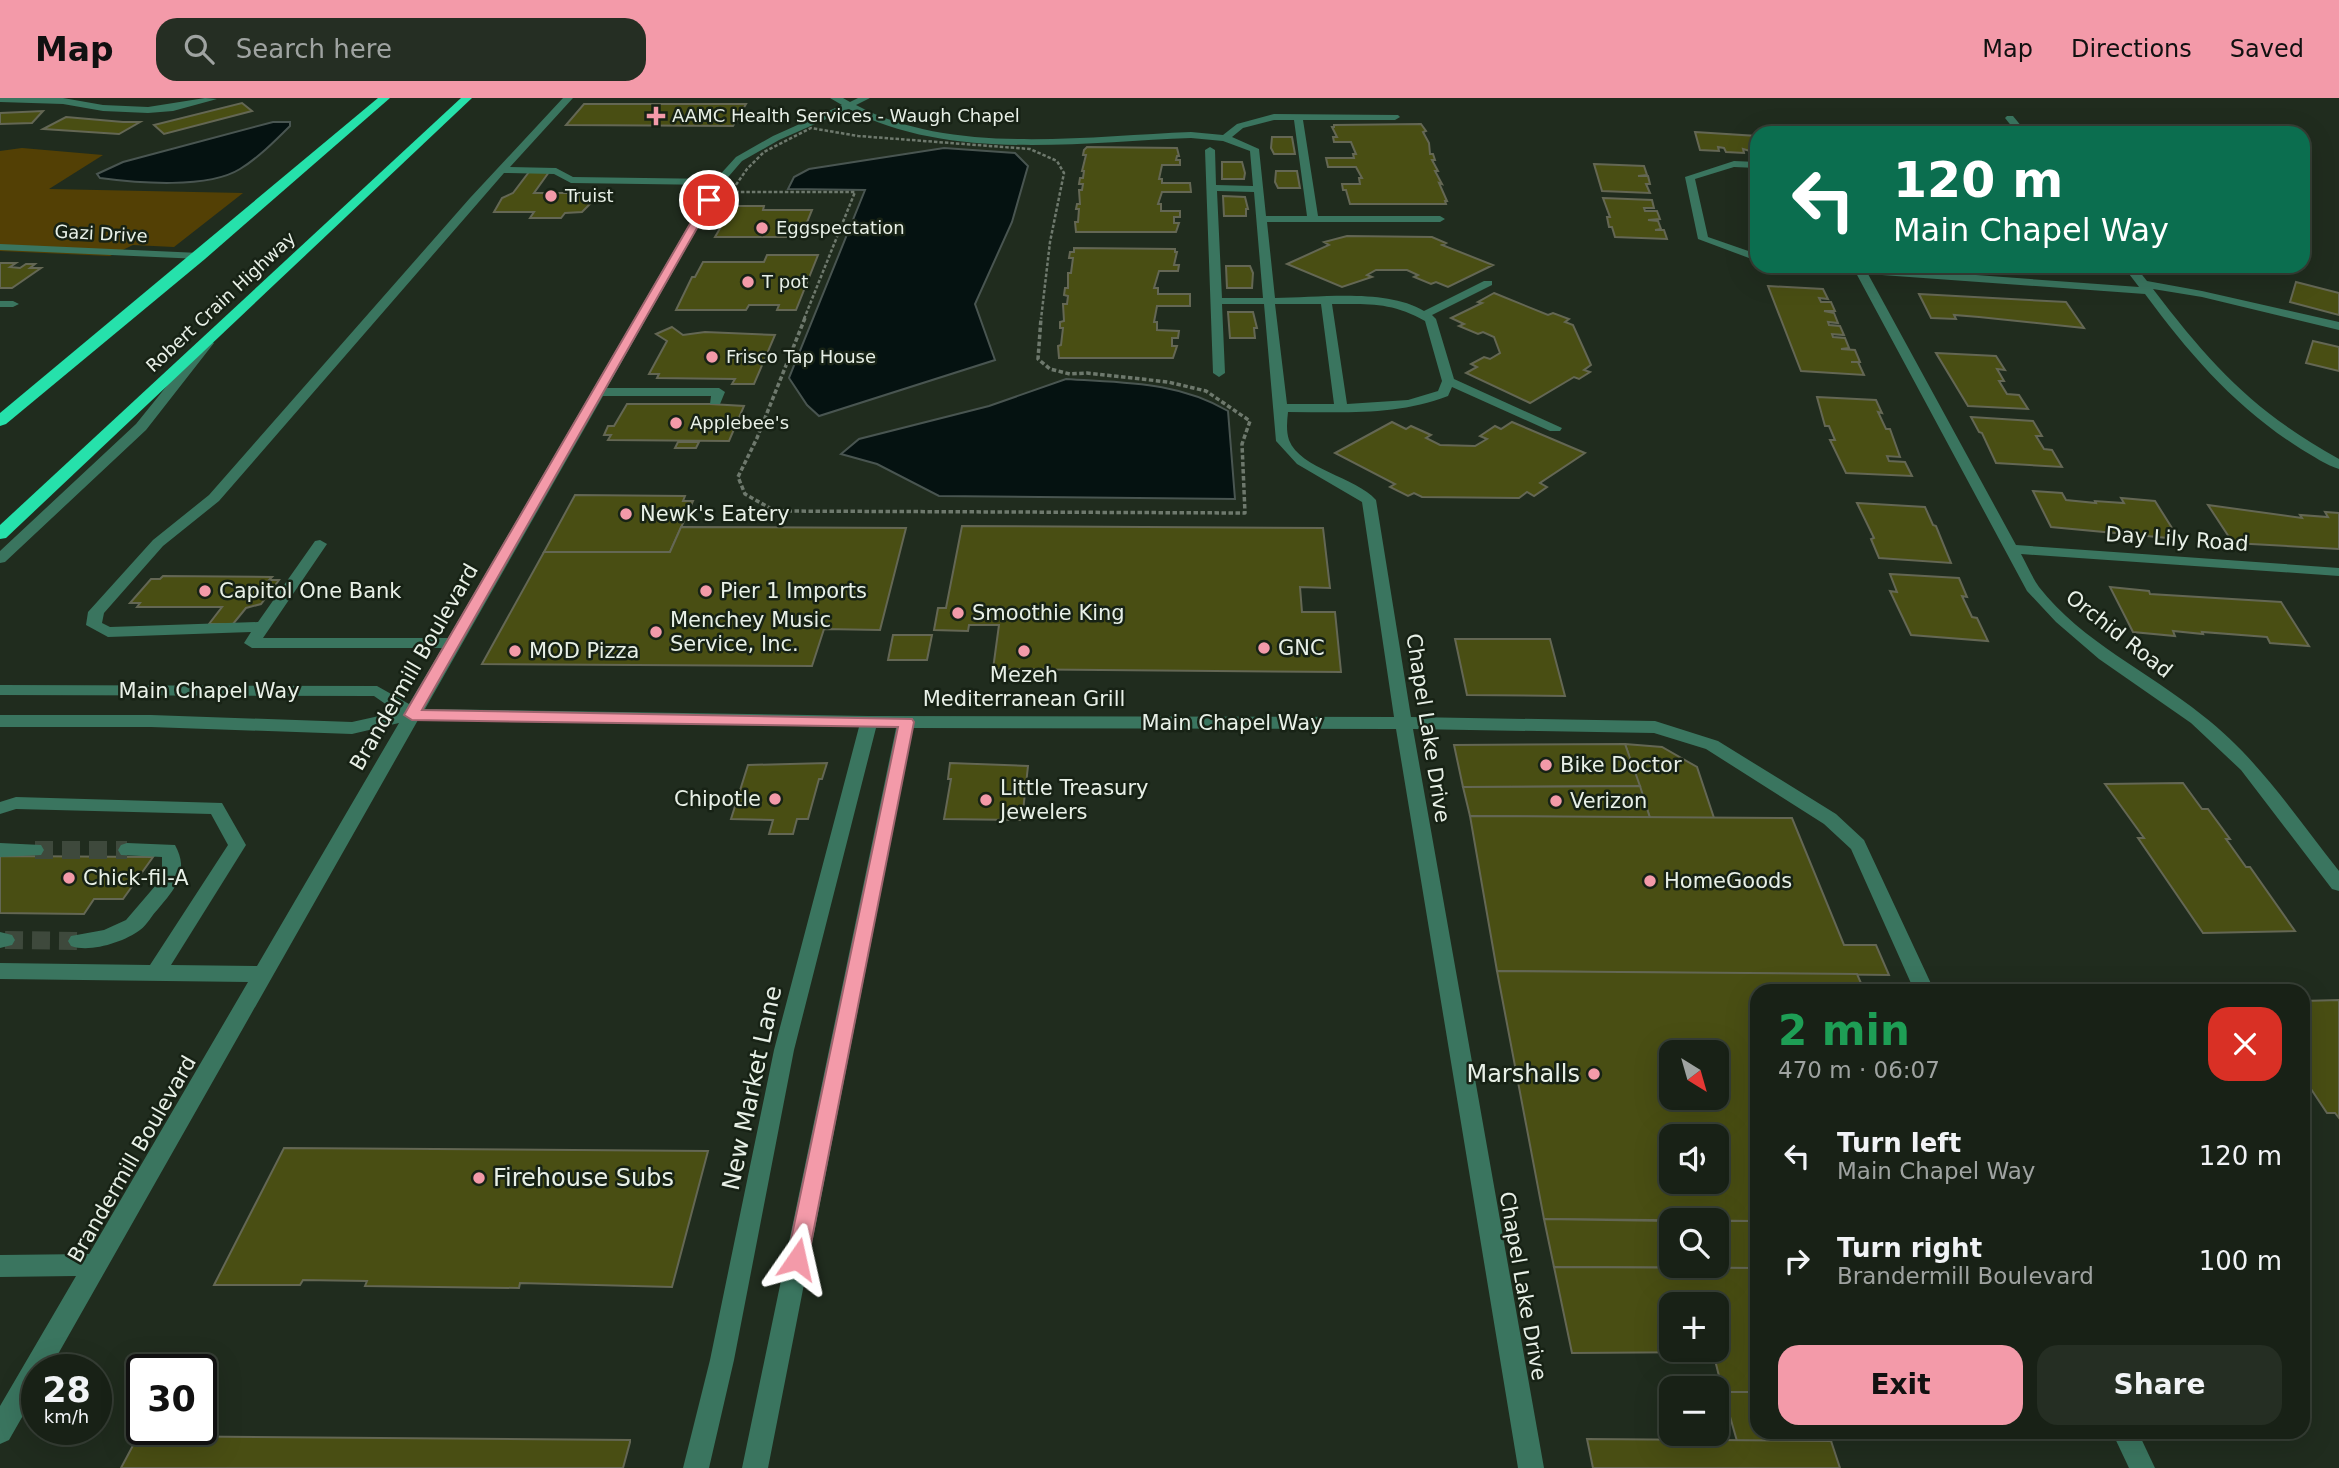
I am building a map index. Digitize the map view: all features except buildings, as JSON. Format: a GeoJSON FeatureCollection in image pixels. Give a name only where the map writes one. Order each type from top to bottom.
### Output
{"type":"FeatureCollection","features":[{"type":"Feature","properties":{"kind":"highway"},"geometry":{"type":"LineString","coordinates":[[0,421],[200,256],[385,98]]}},
{"type":"Feature","properties":{"kind":"highway"},"geometry":{"type":"LineString","coordinates":[[449,133],[472,102]]}},
{"type":"Feature","properties":{"kind":"highway","name":"Robert Crain Highway"},"geometry":{"type":"LineString","coordinates":[[0,534],[322,234],[472,102]]}},
{"type":"Feature","properties":{"kind":"highway"},"geometry":{"type":"LineString","coordinates":[[322,234],[393,185]]}},
{"type":"Feature","properties":{"kind":"highway"},"geometry":{"type":"LineString","coordinates":[[0,429],[28,399]]}},
{"type":"Feature","properties":{"kind":"street"},"geometry":{"type":"LineString","coordinates":[[264,627],[108,632],[94,625],[96,612],[158,543],[214,498],[568,98]]}},
{"type":"Feature","properties":{"kind":"street"},"geometry":{"type":"LineString","coordinates":[[0,99],[63,101],[103,108],[148,110],[212,99]]}},
{"type":"Feature","properties":{"kind":"street","name":"Chapel Lake Drive"},"geometry":{"type":"LineString","coordinates":[[850,100],[867,114],[918,131],[960,139],[1004,141],[1144,135],[1224,138],[1254,149],[1282,408],[1282,442],[1292,455],[1353,487],[1369,500],[1404,723],[1531,1468]]}},
{"type":"Feature","properties":{"kind":"street","name":"Brandermill Boulevard"},"geometry":{"type":"LineString","coordinates":[[0,1431],[719,182],[739,159],[850,100]]}},
{"type":"Feature","properties":{"kind":"street"},"geometry":{"type":"LineString","coordinates":[[1298,117],[1313,218]]}},
{"type":"Feature","properties":{"kind":"street"},"geometry":{"type":"LineString","coordinates":[[1224,138],[1240,126],[1255,120],[1395,117]]}},
{"type":"Feature","properties":{"kind":"street"},"geometry":{"type":"LineString","coordinates":[[2010,118],[2016,126]]}},
{"type":"Feature","properties":{"kind":"street"},"geometry":{"type":"LineString","coordinates":[[1210,150],[1219,373]]}},
{"type":"Feature","properties":{"kind":"street"},"geometry":{"type":"LineString","coordinates":[[1750,165],[1734,164],[1690,177],[1703,239],[1750,256]]}},
{"type":"Feature","properties":{"kind":"street"},"geometry":{"type":"LineString","coordinates":[[502,170],[556,171],[571,180],[719,182]]}},
{"type":"Feature","properties":{"kind":"street"},"geometry":{"type":"LineString","coordinates":[[1213,188],[1259,189]]}},
{"type":"Feature","properties":{"kind":"street"},"geometry":{"type":"LineString","coordinates":[[1262,219],[1440,219]]}},
{"type":"Feature","properties":{"kind":"street","name":"Gazi Drive"},"geometry":{"type":"LineString","coordinates":[[0,247],[200,256]]}},
{"type":"Feature","properties":{"kind":"street","name":"Orchid Road"},"geometry":{"type":"LineString","coordinates":[[1862,273],[2032,588],[2061,619],[2105,655],[2197,719],[2247,766],[2339,884]]}},
{"type":"Feature","properties":{"kind":"street"},"geometry":{"type":"LineString","coordinates":[[1910,273],[2145,287],[2202,294],[2339,326]]}},
{"type":"Feature","properties":{"kind":"street"},"geometry":{"type":"LineString","coordinates":[[2134,273],[2213,372],[2236,395],[2305,446],[2339,465]]}},
{"type":"Feature","properties":{"kind":"street"},"geometry":{"type":"LineString","coordinates":[[1424,314],[1488,282]]}},
{"type":"Feature","properties":{"kind":"street"},"geometry":{"type":"LineString","coordinates":[[1217,301],[1384,301],[1409,307],[1430,319],[1448,380],[1444,393],[1428,401],[1403,405],[1282,408]]}},
{"type":"Feature","properties":{"kind":"street"},"geometry":{"type":"LineString","coordinates":[[1326,301],[1341,406]]}},
{"type":"Feature","properties":{"kind":"street"},"geometry":{"type":"LineString","coordinates":[[0,304],[13,304]]}},
{"type":"Feature","properties":{"kind":"street"},"geometry":{"type":"LineString","coordinates":[[0,559],[141,427],[211,339]]}},
{"type":"Feature","properties":{"kind":"street"},"geometry":{"type":"LineString","coordinates":[[1448,380],[1555,428]]}},
{"type":"Feature","properties":{"kind":"street"},"geometry":{"type":"LineString","coordinates":[[599,392],[719,392],[715,401]]}},
{"type":"Feature","properties":{"kind":"street"},"geometry":{"type":"LineString","coordinates":[[320,544],[252,643],[455,643]]}},
{"type":"Feature","properties":{"kind":"street","name":"Day Lily Road"},"geometry":{"type":"LineString","coordinates":[[2011,549],[2339,572]]}},
{"type":"Feature","properties":{"kind":"street","name":"Main Chapel Way"},"geometry":{"type":"LineString","coordinates":[[0,691],[377,691],[412,715]]}},
{"type":"Feature","properties":{"kind":"street","name":"Main Chapel Way"},"geometry":{"type":"LineString","coordinates":[[0,721],[151,721],[352,728],[412,715],[869,722],[1404,723],[1655,727],[1712,745],[1830,820],[1858,845],[1921,984]]}},
{"type":"Feature","properties":{"kind":"street","name":"New Market Lane"},"geometry":{"type":"LineString","coordinates":[[696,1468],[722,1360],[784,1050],[869,722]]}},
{"type":"Feature","properties":{"kind":"street"},"geometry":{"type":"LineString","coordinates":[[755,1468],[906,722]]}},
{"type":"Feature","properties":{"kind":"street"},"geometry":{"type":"LineString","coordinates":[[0,808],[16,803],[216,808],[237,845],[156,972]]}},
{"type":"Feature","properties":{"kind":"street"},"geometry":{"type":"LineString","coordinates":[[0,850],[35,850]]}},
{"type":"Feature","properties":{"kind":"street"},"geometry":{"type":"LineString","coordinates":[[78,941],[107,937],[134,925],[172,880],[173,864],[169,850],[127,850]]}},
{"type":"Feature","properties":{"kind":"street"},"geometry":{"type":"LineString","coordinates":[[0,971],[265,974]]}},
{"type":"Feature","properties":{"kind":"street"},"geometry":{"type":"LineString","coordinates":[[0,1266],[96,1265]]}},
{"type":"Feature","properties":{"kind":"street"},"geometry":{"type":"LineString","coordinates":[[2128,1439],[2142,1468]]}},
{"type":"Feature","properties":{"kind":"path"},"geometry":{"type":"LineString","coordinates":[[811,128],[816,129],[961,146],[1030,149],[1057,161],[1064,173],[1052,222],[1042,288],[1038,359],[1050,369],[1070,374],[1087,373],[1168,382],[1206,391],[1234,408],[1250,421],[1242,444],[1245,513],[775,511],[746,494],[738,477],[757,438],[855,192],[731,192],[749,163],[763,152],[795,134],[811,128]]}},
{"type":"Feature","properties":{"kind":"shaded area"},"geometry":{"type":"Polygon","coordinates":[[[273,122],[290,122],[290,126],[240,169],[210,180],[152,183],[100,178],[97,174],[123,162],[273,122]]]}},
{"type":"Feature","properties":{"kind":"shaded area"},"geometry":{"type":"Polygon","coordinates":[[[22,148],[103,155],[49,189],[243,193],[174,247],[133,245],[110,256],[0,251],[0,151],[22,148]]]}},
{"type":"Feature","properties":{"kind":"shaded area"},"geometry":{"type":"Polygon","coordinates":[[[944,148],[1015,153],[1028,166],[1012,222],[975,304],[995,360],[819,416],[807,405],[789,378],[865,190],[788,189],[794,177],[809,169],[944,148]]]}},
{"type":"Feature","properties":{"kind":"shaded area"},"geometry":{"type":"Polygon","coordinates":[[[1066,379],[1150,385],[1189,394],[1228,411],[1235,499],[939,496],[877,464],[841,454],[859,439],[989,406],[1066,379]]]}},
{"type":"Feature","properties":{"kind":"tunnel"},"geometry":{"type":"LineString","coordinates":[[35,850],[127,850]]}},
{"type":"Feature","properties":{"kind":"tunnel"},"geometry":{"type":"LineString","coordinates":[[5,940],[78,941]]}},
{"type":"Feature","properties":{"kind":"place","name":"AAMC Health Services - Waugh Chapel"},"geometry":{"type":"Point","coordinates":[656,116]}},
{"type":"Feature","properties":{"kind":"place","name":"Truist"},"geometry":{"type":"Point","coordinates":[551,196]}},
{"type":"Feature","properties":{"kind":"place","name":"Eggspectation"},"geometry":{"type":"Point","coordinates":[762,228]}},
{"type":"Feature","properties":{"kind":"place","name":"T pot"},"geometry":{"type":"Point","coordinates":[748,282]}},
{"type":"Feature","properties":{"kind":"place","name":"Frisco Tap House"},"geometry":{"type":"Point","coordinates":[712,357]}},
{"type":"Feature","properties":{"kind":"place","name":"Applebee's"},"geometry":{"type":"Point","coordinates":[676,423]}},
{"type":"Feature","properties":{"kind":"place","name":"Newk's Eatery"},"geometry":{"type":"Point","coordinates":[626,514]}},
{"type":"Feature","properties":{"kind":"place","name":"Capitol One Bank"},"geometry":{"type":"Point","coordinates":[205,591]}},
{"type":"Feature","properties":{"kind":"place","name":"Pier 1 Imports"},"geometry":{"type":"Point","coordinates":[706,591]}},
{"type":"Feature","properties":{"kind":"place","name":"Smoothie King"},"geometry":{"type":"Point","coordinates":[958,613]}},
{"type":"Feature","properties":{"kind":"place","name":"Menchey Music Service, Inc."},"geometry":{"type":"Point","coordinates":[656,632]}},
{"type":"Feature","properties":{"kind":"place","name":"GNC"},"geometry":{"type":"Point","coordinates":[1264,648]}},
{"type":"Feature","properties":{"kind":"place","name":"MOD Pizza"},"geometry":{"type":"Point","coordinates":[515,651]}},
{"type":"Feature","properties":{"kind":"place","name":"Mezeh Mediterranean Grill"},"geometry":{"type":"Point","coordinates":[1024,651]}},
{"type":"Feature","properties":{"kind":"place","name":"Bike Doctor"},"geometry":{"type":"Point","coordinates":[1546,765]}},
{"type":"Feature","properties":{"kind":"place","name":"Chipotle"},"geometry":{"type":"Point","coordinates":[775,799]}},
{"type":"Feature","properties":{"kind":"place","name":"Little Treasury Jewelers"},"geometry":{"type":"Point","coordinates":[986,800]}},
{"type":"Feature","properties":{"kind":"place","name":"Verizon"},"geometry":{"type":"Point","coordinates":[1556,801]}},
{"type":"Feature","properties":{"kind":"place","name":"Chick-fil-A"},"geometry":{"type":"Point","coordinates":[69,878]}},
{"type":"Feature","properties":{"kind":"place","name":"HomeGoods"},"geometry":{"type":"Point","coordinates":[1650,881]}},
{"type":"Feature","properties":{"kind":"place","name":"Marshalls"},"geometry":{"type":"Point","coordinates":[1594,1074]}},
{"type":"Feature","properties":{"kind":"place","name":"Firehouse Subs"},"geometry":{"type":"Point","coordinates":[479,1178]}},
{"type":"Feature","properties":{"kind":"route"},"geometry":{"type":"LineString","coordinates":[[709,200],[412,715],[906,722],[797,1259]]}}]}
